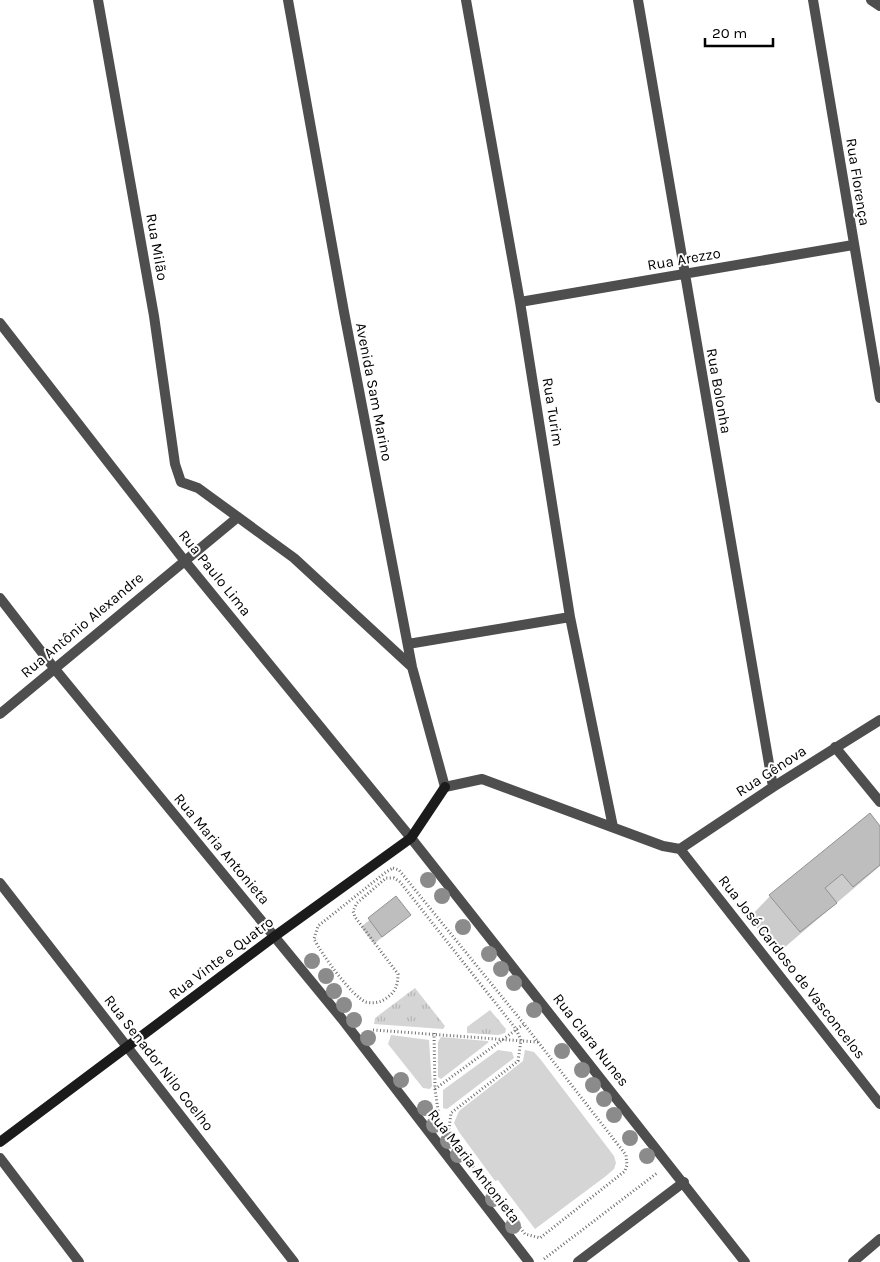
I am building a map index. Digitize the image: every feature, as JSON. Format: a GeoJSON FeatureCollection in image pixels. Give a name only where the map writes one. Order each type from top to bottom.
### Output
{"type":"FeatureCollection","features":[{"type":"Feature","properties":{"kind":"street","name":"Rua Milão"},"geometry":{"type":"LineString","coordinates":[[98,0],[154,316],[175,464],[181,482],[198,488],[238,517]]}},
{"type":"Feature","properties":{"kind":"street","name":"Avenida Sam Marino"},"geometry":{"type":"LineString","coordinates":[[288,0],[344,312],[412,667],[446,787]]}},
{"type":"Feature","properties":{"kind":"street","name":"Rua Turim"},"geometry":{"type":"LineString","coordinates":[[466,0],[520,302],[570,617],[613,827]]}},
{"type":"Feature","properties":{"kind":"street","name":"Rua Bolonha"},"geometry":{"type":"LineString","coordinates":[[638,0],[773,787]]}},
{"type":"Feature","properties":{"kind":"street","name":"Rua Florença"},"geometry":{"type":"LineString","coordinates":[[813,0],[880,398]]}},
{"type":"Feature","properties":{"kind":"street"},"geometry":{"type":"LineString","coordinates":[[871,0],[880,6]]}},
{"type":"Feature","properties":{"kind":"street","name":"Rua Arezzo"},"geometry":{"type":"LineString","coordinates":[[520,302],[853,245]]}},
{"type":"Feature","properties":{"kind":"street","name":"Rua Paulo Lima"},"geometry":{"type":"LineString","coordinates":[[0,322],[184,560],[411,838]]}},
{"type":"Feature","properties":{"kind":"street"},"geometry":{"type":"LineString","coordinates":[[238,517],[294,558],[412,667]]}},
{"type":"Feature","properties":{"kind":"street","name":"Rua Antônio Alexandre"},"geometry":{"type":"LineString","coordinates":[[0,714],[238,517]]}},
{"type":"Feature","properties":{"kind":"street","name":"Rua Maria Antonieta"},"geometry":{"type":"LineString","coordinates":[[0,598],[54,668],[275,936],[529,1262]]}},
{"type":"Feature","properties":{"kind":"street"},"geometry":{"type":"LineString","coordinates":[[408,644],[570,617]]}},
{"type":"Feature","properties":{"kind":"street","name":"Rua Gênova"},"geometry":{"type":"LineString","coordinates":[[680,849],[835,747],[880,720]]}},
{"type":"Feature","properties":{"kind":"street"},"geometry":{"type":"LineString","coordinates":[[835,747],[880,802]]}},
{"type":"Feature","properties":{"kind":"street"},"geometry":{"type":"LineString","coordinates":[[446,787],[482,779],[662,846],[680,849]]}},
{"type":"Feature","properties":{"kind":"street","name":"Rua Vinte e Quatro"},"geometry":{"type":"LineString","coordinates":[[0,1142],[275,936],[411,838],[446,787]]}},
{"type":"Feature","properties":{"kind":"street","name":"Rua Clara Nunes"},"geometry":{"type":"LineString","coordinates":[[411,838],[684,1182],[745,1262]]}},
{"type":"Feature","properties":{"kind":"street","name":"Rua José Cardoso de Vasconcelos"},"geometry":{"type":"LineString","coordinates":[[680,849],[880,1104]]}},
{"type":"Feature","properties":{"kind":"street","name":"Rua Senador Nilo Coelho"},"geometry":{"type":"LineString","coordinates":[[0,883],[294,1262]]}},
{"type":"Feature","properties":{"kind":"street"},"geometry":{"type":"LineString","coordinates":[[0,1158],[79,1262]]}},
{"type":"Feature","properties":{"kind":"street"},"geometry":{"type":"LineString","coordinates":[[578,1262],[684,1182]]}},
{"type":"Feature","properties":{"kind":"street"},"geometry":{"type":"LineString","coordinates":[[853,1262],[880,1239]]}},
{"type":"Feature","properties":{"kind":"path"},"geometry":{"type":"LineString","coordinates":[[309,928],[392,864]]}},
{"type":"Feature","properties":{"kind":"path"},"geometry":{"type":"LineString","coordinates":[[393,868],[399,870],[524,1024],[621,1146],[626,1155],[627,1165],[625,1170],[540,1238],[525,1234],[452,1140],[449,1129],[451,1113],[518,1061],[521,1040],[516,1029],[400,882],[394,878],[386,878],[356,903],[354,911],[355,916],[398,974],[398,984],[393,993],[384,1000],[375,1003],[358,998],[318,947],[314,939],[318,926],[386,872],[393,868]]}},
{"type":"Feature","properties":{"kind":"path"},"geometry":{"type":"LineString","coordinates":[[435,1089],[524,1024]]}},
{"type":"Feature","properties":{"kind":"path"},"geometry":{"type":"LineString","coordinates":[[373,1030],[538,1042]]}},
{"type":"Feature","properties":{"kind":"path"},"geometry":{"type":"LineString","coordinates":[[434,1033],[435,1089],[439,1120]]}},
{"type":"Feature","properties":{"kind":"path"},"geometry":{"type":"LineString","coordinates":[[449,1144],[455,1152]]}},
{"type":"Feature","properties":{"kind":"path"},"geometry":{"type":"LineString","coordinates":[[540,1262],[658,1172],[652,1164]]}},
{"type":"Feature","properties":{"kind":"green space"},"geometry":{"type":"Polygon","coordinates":[[[415,988],[445,1026],[443,1029],[374,1024],[375,1018],[415,988]]]}},
{"type":"Feature","properties":{"kind":"green space"},"geometry":{"type":"Polygon","coordinates":[[[490,1010],[506,1029],[505,1033],[498,1035],[467,1033],[467,1027],[490,1010]]]}},
{"type":"Feature","properties":{"kind":"green space"},"geometry":{"type":"Polygon","coordinates":[[[391,1035],[429,1040],[432,1086],[430,1089],[423,1088],[388,1044],[391,1035]]]}},
{"type":"Feature","properties":{"kind":"green space"},"geometry":{"type":"Polygon","coordinates":[[[441,1037],[489,1042],[441,1079],[438,1077],[438,1042],[441,1037]]]}},
{"type":"Feature","properties":{"kind":"green space"},"geometry":{"type":"Polygon","coordinates":[[[498,1050],[512,1052],[514,1058],[447,1109],[443,1108],[443,1090],[498,1050]]]}},
{"type":"Feature","properties":{"kind":"green space"},"geometry":{"type":"Polygon","coordinates":[[[525,1050],[534,1052],[541,1060],[614,1156],[616,1163],[614,1169],[606,1176],[535,1229],[498,1180],[495,1181],[454,1123],[459,1111],[523,1061],[525,1050]]]}},
{"type":"Feature","properties":{"kind":"building"},"geometry":{"type":"Polygon","coordinates":[[[870,813],[880,826],[880,865],[853,887],[842,874],[825,888],[837,903],[800,932],[769,895],[870,813]]]}},
{"type":"Feature","properties":{"kind":"building"},"geometry":{"type":"Polygon","coordinates":[[[396,896],[411,915],[382,937],[368,918],[396,896]]]}}]}
